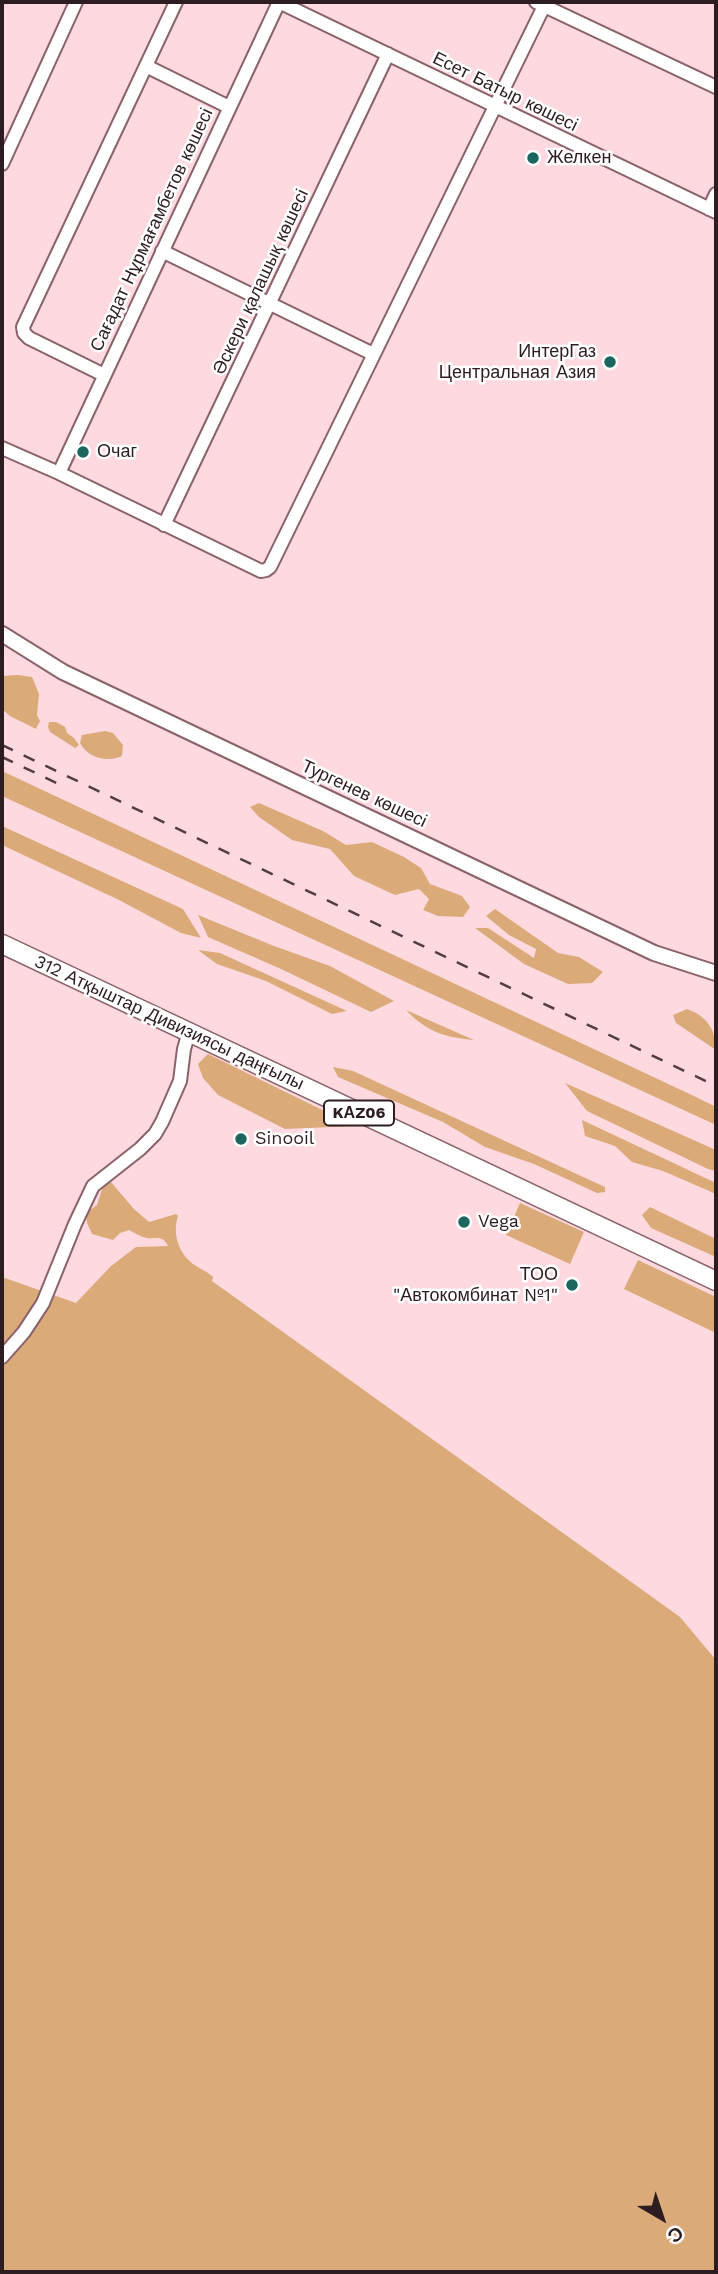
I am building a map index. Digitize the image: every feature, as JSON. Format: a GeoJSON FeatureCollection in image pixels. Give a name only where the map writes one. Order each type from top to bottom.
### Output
{"type":"FeatureCollection","features":[{"type":"Feature","properties":{"kind":"highway","name":"312 Атқыштар Дивизиясы даңғылы"},"geometry":{"type":"LineString","coordinates":[[2,944],[716,1281]]}},
{"type":"Feature","properties":{"kind":"main road","name":"Тургенев көшесі"},"geometry":{"type":"LineString","coordinates":[[2,634],[64,673],[604,930],[654,953],[716,973]]}},
{"type":"Feature","properties":{"kind":"street"},"geometry":{"type":"LineString","coordinates":[[2,164],[76,2]]}},
{"type":"Feature","properties":{"kind":"street"},"geometry":{"type":"LineString","coordinates":[[104,375],[29,338],[23,327],[176,2]]}},
{"type":"Feature","properties":{"kind":"street","name":"Есет Батыр көшесі"},"geometry":{"type":"LineString","coordinates":[[279,2],[713,211]]}},
{"type":"Feature","properties":{"kind":"street","name":"Сағадат Нұрмағамбетов көшесі"},"geometry":{"type":"LineString","coordinates":[[59,473],[279,2]]}},
{"type":"Feature","properties":{"kind":"street"},"geometry":{"type":"LineString","coordinates":[[2,448],[261,571],[266,570],[270,567],[496,106],[542,3],[716,88]]}},
{"type":"Feature","properties":{"kind":"street","name":"Әскери қалашық көшесі"},"geometry":{"type":"LineString","coordinates":[[164,525],[388,54]]}},
{"type":"Feature","properties":{"kind":"street"},"geometry":{"type":"LineString","coordinates":[[146,65],[229,107]]}},
{"type":"Feature","properties":{"kind":"street"},"geometry":{"type":"LineString","coordinates":[[713,211],[716,194]]}},
{"type":"Feature","properties":{"kind":"street"},"geometry":{"type":"LineString","coordinates":[[162,251],[373,354]]}},
{"type":"Feature","properties":{"kind":"street"},"geometry":{"type":"LineString","coordinates":[[2,1357],[43,1303],[93,1186],[140,1149],[155,1134],[162,1122],[180,1081],[189,1032]]}},
{"type":"Feature","properties":{"kind":"shaded area"},"geometry":{"type":"Polygon","coordinates":[[[2,676],[32,677],[39,694],[37,715],[40,721],[36,729],[2,709],[2,676]]]}},
{"type":"Feature","properties":{"kind":"shaded area"},"geometry":{"type":"Polygon","coordinates":[[[49,722],[65,727],[67,733],[79,745],[75,748],[50,732],[49,722]]]}},
{"type":"Feature","properties":{"kind":"shaded area"},"geometry":{"type":"Polygon","coordinates":[[[105,731],[113,733],[123,745],[122,756],[98,758],[83,748],[80,743],[82,735],[105,731]]]}},
{"type":"Feature","properties":{"kind":"shaded area"},"geometry":{"type":"Polygon","coordinates":[[[2,771],[696,1097],[716,1107],[716,1125],[2,796],[2,771]]]}},
{"type":"Feature","properties":{"kind":"shaded area"},"geometry":{"type":"Polygon","coordinates":[[[259,803],[323,831],[346,845],[372,842],[404,857],[421,868],[430,884],[462,896],[470,907],[463,917],[438,916],[423,910],[429,899],[419,889],[395,895],[354,876],[330,849],[292,840],[259,817],[250,807],[259,803]]]}},
{"type":"Feature","properties":{"kind":"shaded area"},"geometry":{"type":"Polygon","coordinates":[[[2,826],[183,909],[201,938],[181,933],[119,900],[2,845],[2,826]]]}},
{"type":"Feature","properties":{"kind":"shaded area"},"geometry":{"type":"Polygon","coordinates":[[[495,909],[558,953],[579,957],[603,972],[592,983],[568,984],[524,964],[475,928],[488,928],[534,958],[536,949],[509,935],[486,916],[495,909]]]}},
{"type":"Feature","properties":{"kind":"shaded area"},"geometry":{"type":"Polygon","coordinates":[[[198,915],[330,966],[394,1001],[371,1012],[208,937],[198,915]]]}},
{"type":"Feature","properties":{"kind":"shaded area"},"geometry":{"type":"Polygon","coordinates":[[[198,950],[220,953],[347,1011],[332,1014],[266,981],[217,964],[198,950]]]}},
{"type":"Feature","properties":{"kind":"shaded area"},"geometry":{"type":"Polygon","coordinates":[[[687,1009],[709,1025],[716,1050],[676,1023],[673,1015],[687,1009]]]}},
{"type":"Feature","properties":{"kind":"shaded area"},"geometry":{"type":"Polygon","coordinates":[[[406,1010],[474,1040],[437,1032],[421,1024],[406,1010]]]}},
{"type":"Feature","properties":{"kind":"shaded area"},"geometry":{"type":"Polygon","coordinates":[[[208,1054],[355,1126],[285,1129],[218,1095],[203,1078],[198,1064],[208,1054]]]}},
{"type":"Feature","properties":{"kind":"shaded area"},"geometry":{"type":"Polygon","coordinates":[[[333,1067],[353,1071],[605,1187],[605,1192],[597,1193],[534,1164],[485,1147],[443,1122],[338,1077],[333,1067]]]}},
{"type":"Feature","properties":{"kind":"shaded area"},"geometry":{"type":"Polygon","coordinates":[[[565,1083],[716,1150],[716,1171],[587,1111],[565,1083]]]}},
{"type":"Feature","properties":{"kind":"shaded area"},"geometry":{"type":"Polygon","coordinates":[[[582,1120],[716,1183],[716,1194],[663,1171],[632,1162],[615,1146],[585,1136],[582,1120]]]}},
{"type":"Feature","properties":{"kind":"shaded area"},"geometry":{"type":"Polygon","coordinates":[[[111,1182],[149,1222],[176,1214],[176,1236],[181,1249],[188,1260],[213,1277],[212,1281],[680,1617],[716,1660],[716,2272],[2,2272],[2,1277],[76,1303],[111,1266],[136,1247],[168,1246],[162,1239],[145,1237],[129,1230],[120,1233],[113,1240],[92,1234],[86,1213],[97,1205],[104,1183],[111,1182]]]}},
{"type":"Feature","properties":{"kind":"shaded area"},"geometry":{"type":"Polygon","coordinates":[[[520,1203],[584,1232],[570,1264],[506,1235],[520,1203]]]}},
{"type":"Feature","properties":{"kind":"shaded area"},"geometry":{"type":"Polygon","coordinates":[[[650,1207],[716,1239],[716,1257],[651,1228],[642,1215],[650,1207]]]}},
{"type":"Feature","properties":{"kind":"shaded area"},"geometry":{"type":"Polygon","coordinates":[[[638,1260],[716,1297],[716,1333],[624,1289],[638,1260]]]}},
{"type":"Feature","properties":{"kind":"railway"},"geometry":{"type":"LineString","coordinates":[[2,745],[716,1086]]}},
{"type":"Feature","properties":{"kind":"railway"},"geometry":{"type":"LineString","coordinates":[[2,757],[65,787]]}},
{"type":"Feature","properties":{"kind":"place","name":"Желкен"},"geometry":{"type":"Point","coordinates":[533,158]}},
{"type":"Feature","properties":{"kind":"place","name":"ИнтерГаз Центральная Азия"},"geometry":{"type":"Point","coordinates":[610,362]}},
{"type":"Feature","properties":{"kind":"place","name":"Очаг"},"geometry":{"type":"Point","coordinates":[83,452]}},
{"type":"Feature","properties":{"kind":"place","name":"Sinooil"},"geometry":{"type":"Point","coordinates":[241,1139]}},
{"type":"Feature","properties":{"kind":"place","name":"Vega"},"geometry":{"type":"Point","coordinates":[464,1222]}},
{"type":"Feature","properties":{"kind":"place","name":"ТОО \"Автокомбинат №1\""},"geometry":{"type":"Point","coordinates":[572,1285]}}]}
